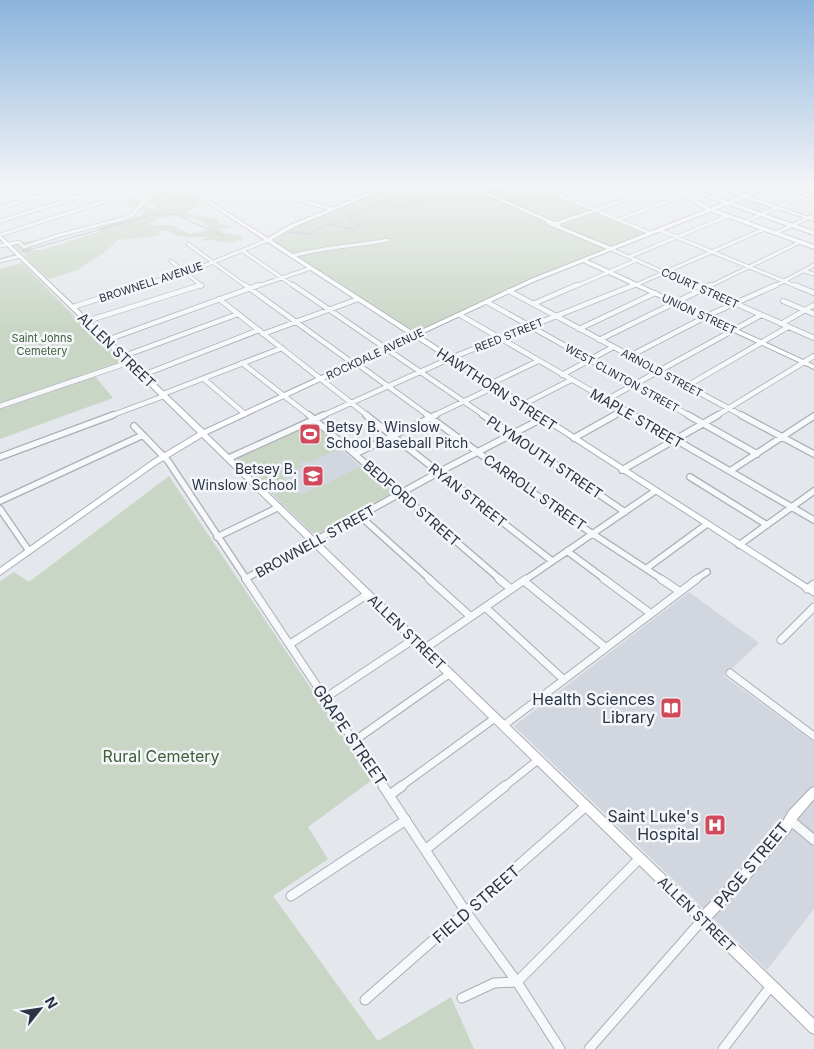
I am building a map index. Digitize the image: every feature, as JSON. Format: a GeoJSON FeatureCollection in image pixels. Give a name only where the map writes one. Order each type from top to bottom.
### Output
{"type":"FeatureCollection","features":[{"type":"Feature","properties":{"kind":"main road","name":"HAWTHORN STREET"},"geometry":{"type":"LineString","coordinates":[[257,233],[622,470],[812,589]]}},
{"type":"Feature","properties":{"kind":"main road","name":"BROWNELL AVENUE"},"geometry":{"type":"LineString","coordinates":[[268,240],[281,233]]}},
{"type":"Feature","properties":{"kind":"main road","name":"COURT STREET"},"geometry":{"type":"LineString","coordinates":[[577,233],[611,249]]}},
{"type":"Feature","properties":{"kind":"main road","name":"ROCKDALE AVENUE"},"geometry":{"type":"LineString","coordinates":[[0,572],[164,457],[203,433],[509,291],[650,233]]}},
{"type":"Feature","properties":{"kind":"main road"},"geometry":{"type":"LineString","coordinates":[[776,233],[814,247]]}},
{"type":"Feature","properties":{"kind":"main road"},"geometry":{"type":"LineString","coordinates":[[260,235],[277,235]]}},
{"type":"Feature","properties":{"kind":"main road","name":"ALLEN STREET"},"geometry":{"type":"LineString","coordinates":[[0,236],[20,256],[26,265],[88,321],[814,1028]]}},
{"type":"Feature","properties":{"kind":"main road","name":"UNION STREET"},"geometry":{"type":"LineString","coordinates":[[583,260],[814,367]]}},
{"type":"Feature","properties":{"kind":"main road","name":"PAGE STREET"},"geometry":{"type":"LineString","coordinates":[[703,919],[744,876],[814,792]]}},
{"type":"Feature","properties":{"kind":"street"},"geometry":{"type":"LineString","coordinates":[[0,246],[19,242],[24,247],[68,233]]}},
{"type":"Feature","properties":{"kind":"street"},"geometry":{"type":"LineString","coordinates":[[667,233],[814,292]]}},
{"type":"Feature","properties":{"kind":"street"},"geometry":{"type":"LineString","coordinates":[[630,257],[687,233]]}},
{"type":"Feature","properties":{"kind":"street","name":"REED STREET"},"geometry":{"type":"LineString","coordinates":[[229,458],[451,358],[665,273],[755,233]]}},
{"type":"Feature","properties":{"kind":"street","name":"BROWNELL AVENUE"},"geometry":{"type":"LineString","coordinates":[[73,307],[215,261],[268,240]]}},
{"type":"Feature","properties":{"kind":"street"},"geometry":{"type":"LineString","coordinates":[[292,256],[316,249],[357,246],[388,240]]}},
{"type":"Feature","properties":{"kind":"street"},"geometry":{"type":"LineString","coordinates":[[599,340],[800,242]]}},
{"type":"Feature","properties":{"kind":"street","name":"CARROLL STREET"},"geometry":{"type":"LineString","coordinates":[[188,244],[215,261],[296,322],[431,417],[558,511],[679,590]]}},
{"type":"Feature","properties":{"kind":"street","name":"COURT STREET"},"geometry":{"type":"LineString","coordinates":[[611,249],[814,338]]}},
{"type":"Feature","properties":{"kind":"street","name":"PLYMOUTH STREET"},"geometry":{"type":"LineString","coordinates":[[243,251],[625,512]]}},
{"type":"Feature","properties":{"kind":"street"},"geometry":{"type":"LineString","coordinates":[[0,261],[20,256]]}},
{"type":"Feature","properties":{"kind":"street"},"geometry":{"type":"LineString","coordinates":[[88,321],[134,305],[154,302],[202,286],[171,260]]}},
{"type":"Feature","properties":{"kind":"street"},"geometry":{"type":"LineString","coordinates":[[533,304],[637,260]]}},
{"type":"Feature","properties":{"kind":"street"},"geometry":{"type":"LineString","coordinates":[[630,356],[814,265]]}},
{"type":"Feature","properties":{"kind":"street"},"geometry":{"type":"LineString","coordinates":[[107,340],[311,268]]}},
{"type":"Feature","properties":{"kind":"street"},"geometry":{"type":"LineString","coordinates":[[804,271],[814,274]]}},
{"type":"Feature","properties":{"kind":"street","name":"ARNOLD STREET"},"geometry":{"type":"LineString","coordinates":[[509,291],[814,454]]}},
{"type":"Feature","properties":{"kind":"street"},"geometry":{"type":"LineString","coordinates":[[578,328],[655,293]]}},
{"type":"Feature","properties":{"kind":"street","name":"RYAN STREET"},"geometry":{"type":"LineString","coordinates":[[219,299],[552,561]]}},
{"type":"Feature","properties":{"kind":"street"},"geometry":{"type":"LineString","coordinates":[[143,375],[358,299]]}},
{"type":"Feature","properties":{"kind":"street","name":"WEST CLINTON STREET"},"geometry":{"type":"LineString","coordinates":[[487,302],[757,454]]}},
{"type":"Feature","properties":{"kind":"street"},"geometry":{"type":"LineString","coordinates":[[783,302],[814,314]]}},
{"type":"Feature","properties":{"kind":"street"},"geometry":{"type":"LineString","coordinates":[[781,324],[814,305]]}},
{"type":"Feature","properties":{"kind":"street"},"geometry":{"type":"LineString","coordinates":[[124,356],[238,314]]}},
{"type":"Feature","properties":{"kind":"street","name":"MAPLE STREET"},"geometry":{"type":"LineString","coordinates":[[460,315],[814,520]]}},
{"type":"Feature","properties":{"kind":"street"},"geometry":{"type":"LineString","coordinates":[[606,400],[657,370],[760,315]]}},
{"type":"Feature","properties":{"kind":"street"},"geometry":{"type":"LineString","coordinates":[[687,386],[788,328]]}},
{"type":"Feature","properties":{"kind":"street"},"geometry":{"type":"LineString","coordinates":[[562,374],[613,347]]}},
{"type":"Feature","properties":{"kind":"street"},"geometry":{"type":"LineString","coordinates":[[0,457],[282,348]]}},
{"type":"Feature","properties":{"kind":"street"},"geometry":{"type":"LineString","coordinates":[[622,470],[729,409],[814,356]]}},
{"type":"Feature","properties":{"kind":"street"},"geometry":{"type":"LineString","coordinates":[[355,454],[464,402],[538,361]]}},
{"type":"Feature","properties":{"kind":"street"},"geometry":{"type":"LineString","coordinates":[[0,406],[130,362]]}},
{"type":"Feature","properties":{"kind":"street","name":"BEDFORD STREET"},"geometry":{"type":"LineString","coordinates":[[242,364],[285,396],[355,454],[511,589]]}},
{"type":"Feature","properties":{"kind":"street"},"geometry":{"type":"LineString","coordinates":[[204,379],[244,414]]}},
{"type":"Feature","properties":{"kind":"street"},"geometry":{"type":"LineString","coordinates":[[522,405],[571,380]]}},
{"type":"Feature","properties":{"kind":"street"},"geometry":{"type":"LineString","coordinates":[[574,438],[624,410]]}},
{"type":"Feature","properties":{"kind":"street"},"geometry":{"type":"LineString","coordinates":[[730,471],[814,416]]}},
{"type":"Feature","properties":{"kind":"street","name":"BROWNELL STREET"},"geometry":{"type":"LineString","coordinates":[[245,579],[439,472],[543,418]]}},
{"type":"Feature","properties":{"kind":"street","name":"GRAPE STREET"},"geometry":{"type":"LineString","coordinates":[[134,426],[164,457],[290,644],[466,912],[516,982],[560,1049]]}},
{"type":"Feature","properties":{"kind":"street"},"geometry":{"type":"LineString","coordinates":[[0,501],[142,435]]}},
{"type":"Feature","properties":{"kind":"street"},"geometry":{"type":"LineString","coordinates":[[690,478],[767,525]]}},
{"type":"Feature","properties":{"kind":"street"},"geometry":{"type":"LineString","coordinates":[[424,648],[655,491]]}},
{"type":"Feature","properties":{"kind":"street"},"geometry":{"type":"LineString","coordinates":[[739,545],[814,491]]}},
{"type":"Feature","properties":{"kind":"street"},"geometry":{"type":"LineString","coordinates":[[217,537],[279,507]]}},
{"type":"Feature","properties":{"kind":"street"},"geometry":{"type":"LineString","coordinates":[[0,509],[29,551]]}},
{"type":"Feature","properties":{"kind":"street"},"geometry":{"type":"LineString","coordinates":[[360,516],[471,617]]}},
{"type":"Feature","properties":{"kind":"street"},"geometry":{"type":"LineString","coordinates":[[647,568],[707,524]]}},
{"type":"Feature","properties":{"kind":"street"},"geometry":{"type":"LineString","coordinates":[[567,551],[650,613]]}},
{"type":"Feature","properties":{"kind":"street"},"geometry":{"type":"LineString","coordinates":[[503,726],[679,590],[707,572]]}},
{"type":"Feature","properties":{"kind":"street"},"geometry":{"type":"LineString","coordinates":[[524,581],[605,647]]}},
{"type":"Feature","properties":{"kind":"street"},"geometry":{"type":"LineString","coordinates":[[290,644],[368,594]]}},
{"type":"Feature","properties":{"kind":"street"},"geometry":{"type":"LineString","coordinates":[[485,607],[563,679]]}},
{"type":"Feature","properties":{"kind":"street"},"geometry":{"type":"LineString","coordinates":[[781,640],[814,607]]}},
{"type":"Feature","properties":{"kind":"street"},"geometry":{"type":"LineString","coordinates":[[325,698],[414,639]]}},
{"type":"Feature","properties":{"kind":"street"},"geometry":{"type":"LineString","coordinates":[[354,741],[449,674]]}},
{"type":"Feature","properties":{"kind":"street"},"geometry":{"type":"LineString","coordinates":[[730,674],[814,736]]}},
{"type":"Feature","properties":{"kind":"street"},"geometry":{"type":"LineString","coordinates":[[390,795],[495,718]]}},
{"type":"Feature","properties":{"kind":"street"},"geometry":{"type":"LineString","coordinates":[[425,850],[538,760]]}},
{"type":"Feature","properties":{"kind":"street","name":"FIELD STREET"},"geometry":{"type":"LineString","coordinates":[[365,1000],[586,806]]}},
{"type":"Feature","properties":{"kind":"street"},"geometry":{"type":"LineString","coordinates":[[291,896],[406,820]]}},
{"type":"Feature","properties":{"kind":"street"},"geometry":{"type":"LineString","coordinates":[[790,820],[814,840]]}},
{"type":"Feature","properties":{"kind":"street"},"geometry":{"type":"LineString","coordinates":[[462,998],[486,985],[501,980],[516,982],[640,858]]}},
{"type":"Feature","properties":{"kind":"street","name":"PAGE STREET"},"geometry":{"type":"LineString","coordinates":[[589,1049],[703,919]]}},
{"type":"Feature","properties":{"kind":"street"},"geometry":{"type":"LineString","coordinates":[[723,1049],[770,986]]}},
{"type":"Feature","properties":{"kind":"shaded area","name":"Betsey B. Winslow School"},"geometry":{"type":"Polygon","coordinates":[[[312,424],[392,493],[314,535],[236,459],[312,424]]]}},
{"type":"Feature","properties":{"kind":"shaded area","name":"Saint Luke's Hospital"},"geometry":{"type":"Polygon","coordinates":[[[689,592],[759,643],[724,676],[814,742],[814,909],[767,970],[514,726],[689,592]]]}},
{"type":"Feature","properties":{"kind":"green space"},"geometry":{"type":"Polygon","coordinates":[[[96,233],[159,233],[161,235],[118,240],[102,254],[77,270],[49,279],[25,257],[25,254],[12,245],[14,243],[47,239],[46,242],[31,247],[33,250],[42,250],[96,233]]]}},
{"type":"Feature","properties":{"kind":"green space"},"geometry":{"type":"Polygon","coordinates":[[[171,233],[225,233],[239,235],[243,239],[228,243],[212,240],[201,241],[208,237],[180,236],[171,233]]]}},
{"type":"Feature","properties":{"kind":"green space"},"geometry":{"type":"Polygon","coordinates":[[[286,233],[645,233],[533,278],[415,332],[273,241],[286,233]]]}},
{"type":"Feature","properties":{"kind":"green space","name":"Saint Johns Cemetery"},"geometry":{"type":"Polygon","coordinates":[[[22,263],[73,315],[124,361],[0,403],[0,269],[22,263]]]}},
{"type":"Feature","properties":{"kind":"green space"},"geometry":{"type":"Polygon","coordinates":[[[95,376],[113,398],[0,439],[0,409],[95,376]]]}},
{"type":"Feature","properties":{"kind":"green space"},"geometry":{"type":"Polygon","coordinates":[[[313,424],[341,448],[315,460],[299,463],[302,467],[282,477],[291,485],[273,494],[237,459],[313,424]]]}},
{"type":"Feature","properties":{"kind":"green space"},"geometry":{"type":"Polygon","coordinates":[[[361,466],[392,493],[315,535],[274,495],[292,486],[302,495],[319,486],[325,491],[321,486],[361,466]]]}},
{"type":"Feature","properties":{"kind":"green space","name":"Rural Cemetery"},"geometry":{"type":"Polygon","coordinates":[[[169,476],[372,780],[308,827],[328,859],[273,896],[378,1041],[451,997],[474,1049],[0,1049],[0,581],[14,572],[29,582],[169,476]]]}},
{"type":"Feature","properties":{"kind":"waterway"},"geometry":{"type":"LineString","coordinates":[[21,252],[88,233]]}},
{"type":"Feature","properties":{"kind":"waterway"},"geometry":{"type":"LineString","coordinates":[[216,233],[223,236]]}},
{"type":"Feature","properties":{"kind":"waterway"},"geometry":{"type":"LineString","coordinates":[[300,233],[312,233]]}},
{"type":"Feature","properties":{"kind":"waterway"},"geometry":{"type":"LineString","coordinates":[[0,259],[14,255]]}},
{"type":"Feature","properties":{"kind":"place","name":"Betsy B. Winslow School Baseball Pitch"},"geometry":{"type":"Point","coordinates":[310,434]}},
{"type":"Feature","properties":{"kind":"place","name":"Betsey B. Winslow School"},"geometry":{"type":"Point","coordinates":[313,476]}},
{"type":"Feature","properties":{"kind":"place","name":"Health Sciences Library"},"geometry":{"type":"Point","coordinates":[671,708]}},
{"type":"Feature","properties":{"kind":"place","name":"Saint Luke's Hospital"},"geometry":{"type":"Point","coordinates":[715,825]}}]}
